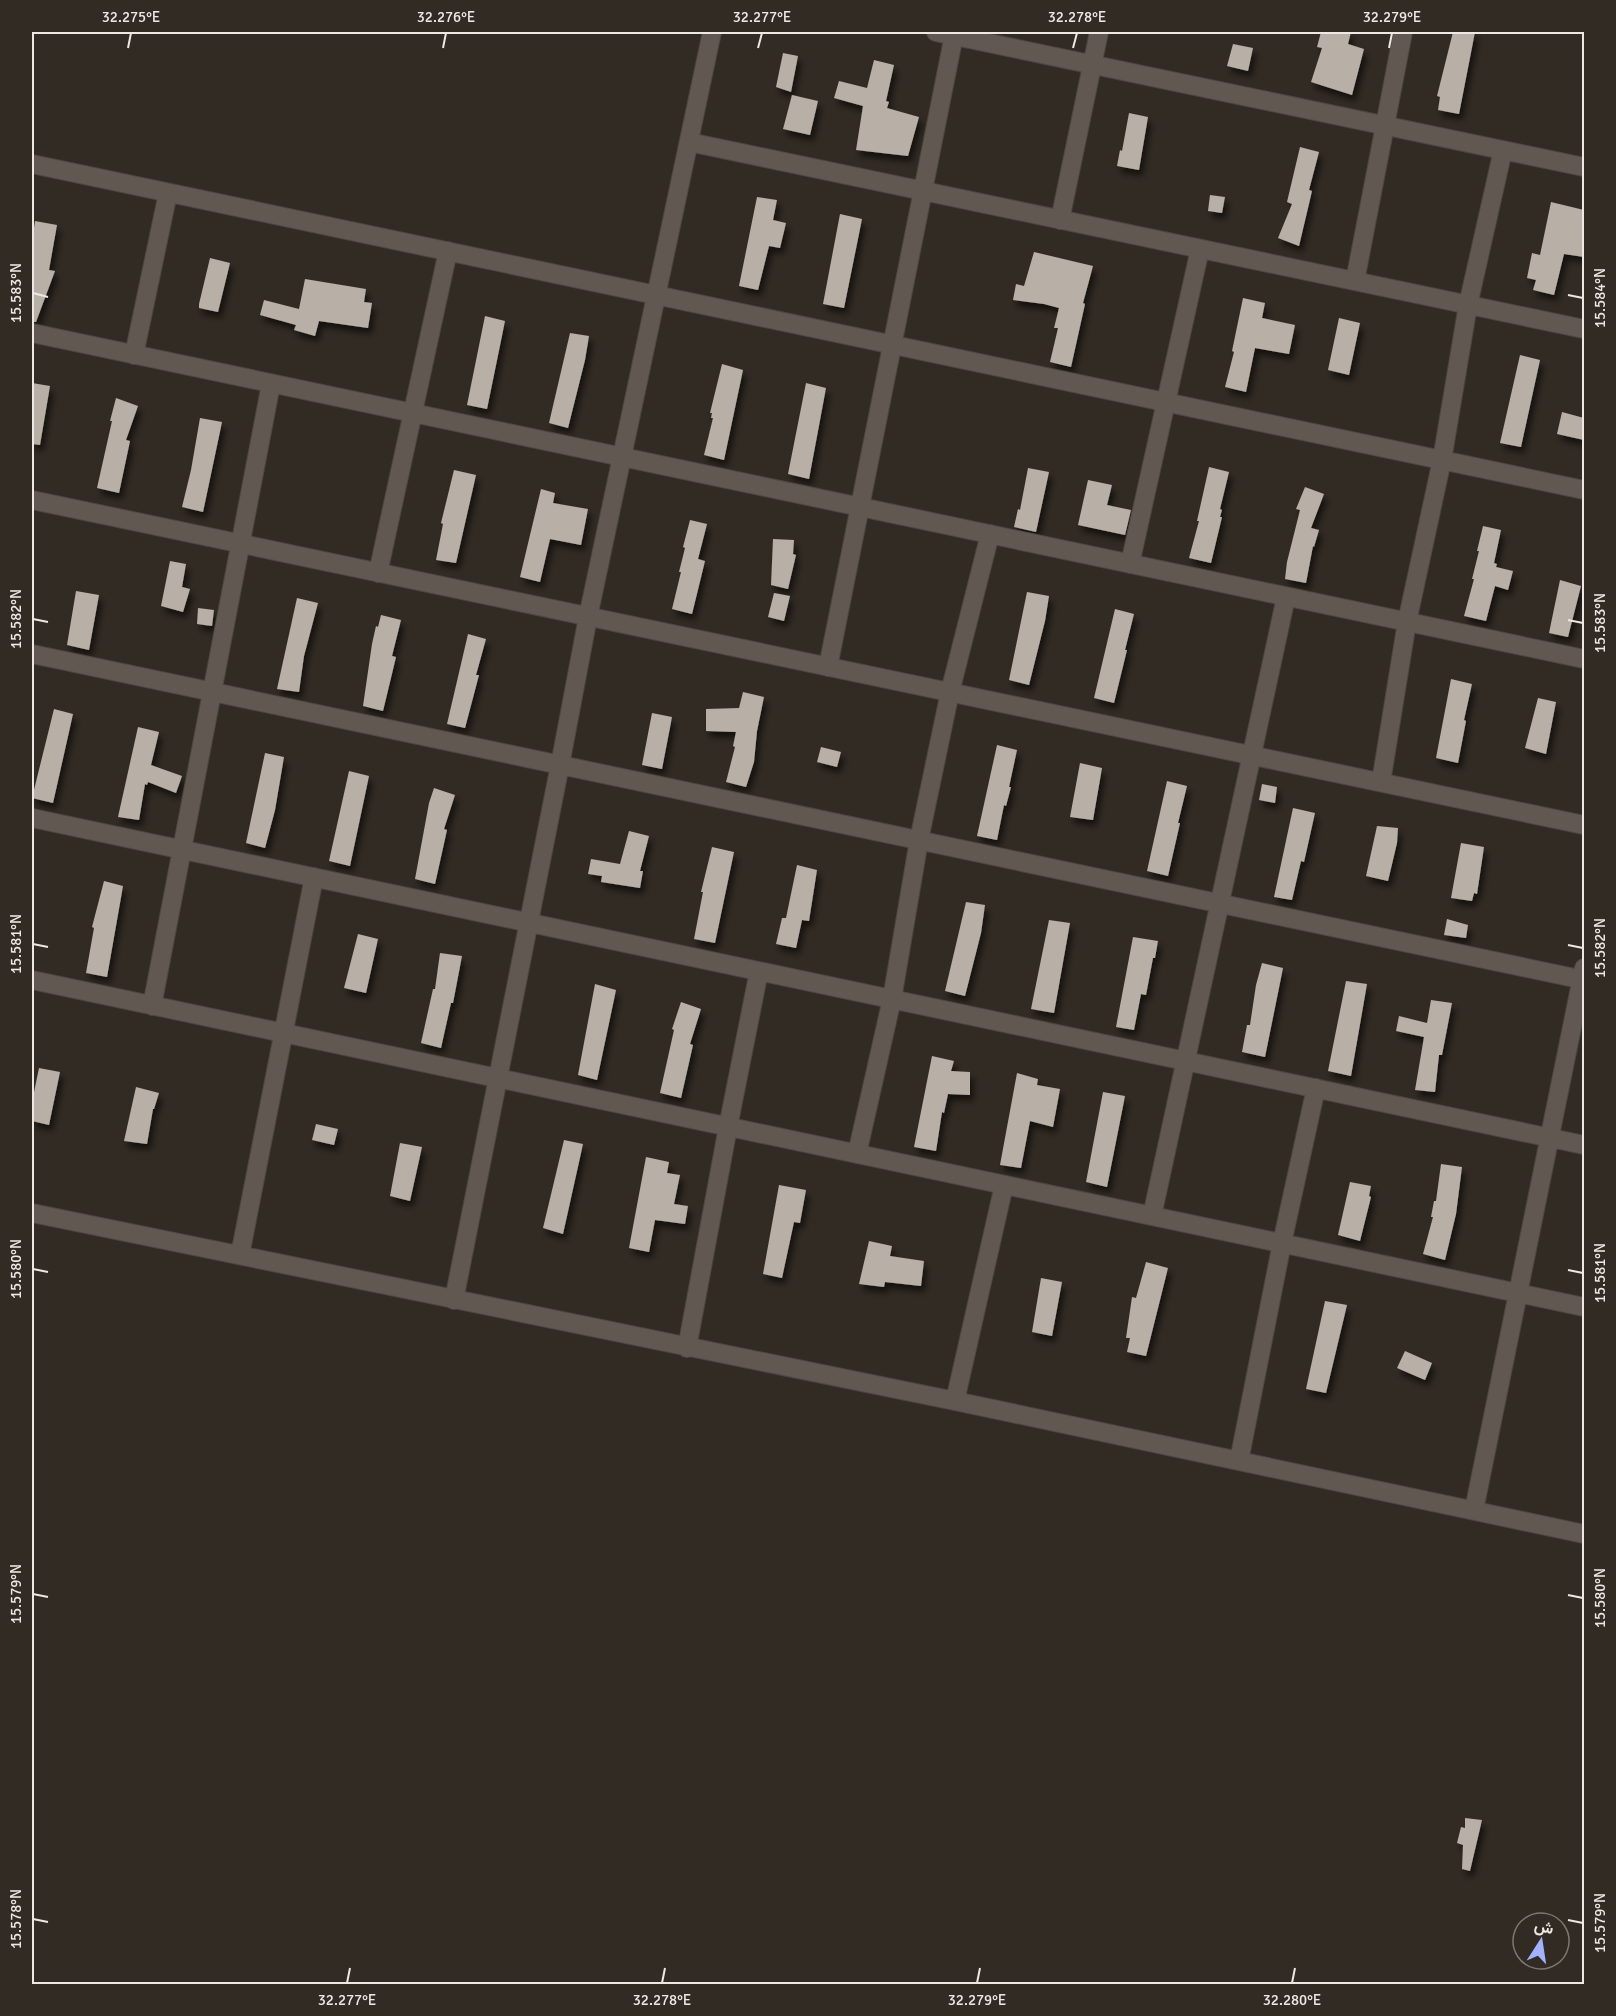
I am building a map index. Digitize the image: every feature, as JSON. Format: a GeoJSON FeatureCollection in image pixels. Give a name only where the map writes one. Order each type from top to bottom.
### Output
{"type":"FeatureCollection","features":[{"type":"Feature","properties":{"kind":"street"},"geometry":{"type":"LineString","coordinates":[[454,1300],[588,616],[712,32]]}},
{"type":"Feature","properties":{"kind":"street"},"geometry":{"type":"LineString","coordinates":[[1060,220],[1099,32]]}},
{"type":"Feature","properties":{"kind":"street"},"geometry":{"type":"LineString","coordinates":[[1355,281],[1403,32]]}},
{"type":"Feature","properties":{"kind":"street"},"geometry":{"type":"LineString","coordinates":[[828,667],[923,191],[945,33],[1584,167]]}},
{"type":"Feature","properties":{"kind":"street"},"geometry":{"type":"LineString","coordinates":[[688,142],[1584,329]]}},
{"type":"Feature","properties":{"kind":"street"},"geometry":{"type":"LineString","coordinates":[[1381,782],[1407,622],[1442,460],[1468,305],[1503,150]]}},
{"type":"Feature","properties":{"kind":"street"},"geometry":{"type":"LineString","coordinates":[[32,164],[1584,490]]}},
{"type":"Feature","properties":{"kind":"street"},"geometry":{"type":"LineString","coordinates":[[134,355],[168,193]]}},
{"type":"Feature","properties":{"kind":"street"},"geometry":{"type":"LineString","coordinates":[[1130,564],[1200,249]]}},
{"type":"Feature","properties":{"kind":"street"},"geometry":{"type":"LineString","coordinates":[[378,573],[448,251]]}},
{"type":"Feature","properties":{"kind":"street"},"geometry":{"type":"LineString","coordinates":[[32,333],[1584,659]]}},
{"type":"Feature","properties":{"kind":"street"},"geometry":{"type":"LineString","coordinates":[[152,1006],[272,384]]}},
{"type":"Feature","properties":{"kind":"street"},"geometry":{"type":"LineString","coordinates":[[32,500],[1584,825]]}},
{"type":"Feature","properties":{"kind":"street"},"geometry":{"type":"LineString","coordinates":[[857,1154],[892,999],[920,840],[950,692],[990,534]]}},
{"type":"Feature","properties":{"kind":"street"},"geometry":{"type":"LineString","coordinates":[[1152,1216],[1286,597]]}},
{"type":"Feature","properties":{"kind":"street"},"geometry":{"type":"LineString","coordinates":[[32,654],[1220,903],[1584,976],[1474,1510]]}},
{"type":"Feature","properties":{"kind":"street"},"geometry":{"type":"LineString","coordinates":[[32,818],[1584,1144]]}},
{"type":"Feature","properties":{"kind":"street"},"geometry":{"type":"LineString","coordinates":[[240,1255],[314,878]]}},
{"type":"Feature","properties":{"kind":"street"},"geometry":{"type":"LineString","coordinates":[[687,1348],[759,971]]}},
{"type":"Feature","properties":{"kind":"street"},"geometry":{"type":"LineString","coordinates":[[32,980],[1584,1307]]}},
{"type":"Feature","properties":{"kind":"street"},"geometry":{"type":"LineString","coordinates":[[1239,1461],[1316,1088]]}},
{"type":"Feature","properties":{"kind":"street"},"geometry":{"type":"LineString","coordinates":[[955,1401],[1004,1185]]}},
{"type":"Feature","properties":{"kind":"street"},"geometry":{"type":"LineString","coordinates":[[32,1213],[955,1401],[1584,1534]]}},
{"type":"Feature","properties":{"kind":"building"},"geometry":{"type":"Polygon","coordinates":[[[1321,32],[1351,32],[1348,44],[1364,49],[1352,95],[1311,82],[1322,48],[1317,47],[1321,32]]]}},
{"type":"Feature","properties":{"kind":"building"},"geometry":{"type":"Polygon","coordinates":[[[1453,32],[1475,32],[1459,114],[1438,110],[1440,97],[1437,96],[1453,32]]]}},
{"type":"Feature","properties":{"kind":"building"},"geometry":{"type":"Polygon","coordinates":[[[1233,44],[1253,48],[1248,71],[1227,66],[1233,44]]]}},
{"type":"Feature","properties":{"kind":"building"},"geometry":{"type":"Polygon","coordinates":[[[783,53],[798,56],[791,92],[776,87],[783,53]]]}},
{"type":"Feature","properties":{"kind":"building"},"geometry":{"type":"Polygon","coordinates":[[[874,60],[894,65],[886,101],[889,102],[887,108],[919,117],[908,156],[856,150],[863,106],[834,98],[839,81],[867,88],[874,60]]]}},
{"type":"Feature","properties":{"kind":"building"},"geometry":{"type":"Polygon","coordinates":[[[792,95],[818,101],[810,135],[783,129],[792,95]]]}},
{"type":"Feature","properties":{"kind":"building"},"geometry":{"type":"Polygon","coordinates":[[[1129,113],[1148,117],[1139,170],[1117,166],[1129,113]]]}},
{"type":"Feature","properties":{"kind":"building"},"geometry":{"type":"Polygon","coordinates":[[[1300,147],[1319,152],[1309,190],[1312,191],[1299,246],[1278,238],[1292,204],[1287,202],[1300,147]]]}},
{"type":"Feature","properties":{"kind":"building"},"geometry":{"type":"Polygon","coordinates":[[[1210,195],[1225,197],[1222,213],[1208,211],[1210,195]]]}},
{"type":"Feature","properties":{"kind":"building"},"geometry":{"type":"Polygon","coordinates":[[[757,197],[777,200],[773,220],[786,223],[780,248],[769,246],[758,290],[739,286],[757,197]]]}},
{"type":"Feature","properties":{"kind":"building"},"geometry":{"type":"Polygon","coordinates":[[[1551,202],[1584,210],[1584,257],[1564,254],[1554,295],[1533,290],[1536,280],[1527,278],[1532,253],[1540,255],[1551,202]]]}},
{"type":"Feature","properties":{"kind":"building"},"geometry":{"type":"Polygon","coordinates":[[[840,214],[862,219],[844,308],[823,304],[840,214]]]}},
{"type":"Feature","properties":{"kind":"building"},"geometry":{"type":"Polygon","coordinates":[[[35,221],[57,225],[49,270],[55,271],[36,322],[32,322],[32,242],[35,221]]]}},
{"type":"Feature","properties":{"kind":"building"},"geometry":{"type":"Polygon","coordinates":[[[1034,252],[1093,266],[1083,303],[1085,304],[1071,367],[1050,362],[1058,328],[1054,328],[1059,308],[1013,300],[1016,284],[1024,286],[1034,252]]]}},
{"type":"Feature","properties":{"kind":"building"},"geometry":{"type":"Polygon","coordinates":[[[210,258],[230,263],[218,312],[199,308],[210,258]]]}},
{"type":"Feature","properties":{"kind":"building"},"geometry":{"type":"Polygon","coordinates":[[[305,279],[366,289],[364,302],[372,303],[368,328],[319,321],[315,336],[294,330],[296,325],[260,315],[264,300],[299,309],[305,279]]]}},
{"type":"Feature","properties":{"kind":"building"},"geometry":{"type":"Polygon","coordinates":[[[1243,298],[1265,303],[1262,318],[1295,325],[1289,354],[1255,348],[1246,392],[1225,387],[1234,352],[1232,351],[1243,298]]]}},
{"type":"Feature","properties":{"kind":"building"},"geometry":{"type":"Polygon","coordinates":[[[485,316],[505,321],[487,409],[467,405],[485,316]]]}},
{"type":"Feature","properties":{"kind":"building"},"geometry":{"type":"Polygon","coordinates":[[[1339,318],[1360,323],[1349,375],[1328,370],[1339,318]]]}},
{"type":"Feature","properties":{"kind":"building"},"geometry":{"type":"Polygon","coordinates":[[[570,333],[589,336],[568,428],[549,423],[570,333]]]}},
{"type":"Feature","properties":{"kind":"building"},"geometry":{"type":"Polygon","coordinates":[[[1520,355],[1540,360],[1521,447],[1500,443],[1520,355]]]}},
{"type":"Feature","properties":{"kind":"building"},"geometry":{"type":"Polygon","coordinates":[[[722,364],[743,370],[724,460],[704,455],[713,418],[710,413],[722,364]]]}},
{"type":"Feature","properties":{"kind":"building"},"geometry":{"type":"Polygon","coordinates":[[[32,383],[50,386],[40,445],[32,444],[32,383]]]}},
{"type":"Feature","properties":{"kind":"building"},"geometry":{"type":"Polygon","coordinates":[[[806,383],[826,388],[809,479],[788,474],[806,383]]]}},
{"type":"Feature","properties":{"kind":"building"},"geometry":{"type":"Polygon","coordinates":[[[116,398],[138,406],[126,440],[130,441],[119,493],[97,488],[116,398]]]}},
{"type":"Feature","properties":{"kind":"building"},"geometry":{"type":"Polygon","coordinates":[[[1562,412],[1584,418],[1584,440],[1557,434],[1562,412]]]}},
{"type":"Feature","properties":{"kind":"building"},"geometry":{"type":"Polygon","coordinates":[[[200,418],[222,422],[203,512],[182,507],[200,418]]]}},
{"type":"Feature","properties":{"kind":"building"},"geometry":{"type":"Polygon","coordinates":[[[1209,467],[1229,472],[1220,509],[1222,510],[1220,517],[1222,517],[1211,563],[1189,558],[1199,521],[1197,521],[1209,467]]]}},
{"type":"Feature","properties":{"kind":"building"},"geometry":{"type":"Polygon","coordinates":[[[1028,468],[1049,472],[1036,532],[1014,527],[1018,509],[1020,510],[1028,468]]]}},
{"type":"Feature","properties":{"kind":"building"},"geometry":{"type":"Polygon","coordinates":[[[454,470],[476,475],[456,563],[436,560],[443,524],[441,523],[454,470]]]}},
{"type":"Feature","properties":{"kind":"building"},"geometry":{"type":"Polygon","coordinates":[[[1088,480],[1112,485],[1107,505],[1131,510],[1125,535],[1078,525],[1088,480]]]}},
{"type":"Feature","properties":{"kind":"building"},"geometry":{"type":"Polygon","coordinates":[[[1305,487],[1324,494],[1311,528],[1319,530],[1313,546],[1306,583],[1285,579],[1300,510],[1296,509],[1305,487]]]}},
{"type":"Feature","properties":{"kind":"building"},"geometry":{"type":"Polygon","coordinates":[[[541,489],[555,493],[553,503],[588,509],[581,545],[550,539],[540,582],[520,577],[541,489]]]}},
{"type":"Feature","properties":{"kind":"building"},"geometry":{"type":"Polygon","coordinates":[[[690,520],[707,524],[698,559],[705,561],[692,614],[672,609],[690,520]]]}},
{"type":"Feature","properties":{"kind":"building"},"geometry":{"type":"Polygon","coordinates":[[[1483,526],[1501,530],[1494,563],[1497,564],[1496,567],[1513,571],[1508,590],[1495,586],[1486,621],[1464,616],[1474,579],[1472,579],[1483,526]]]}},
{"type":"Feature","properties":{"kind":"building"},"geometry":{"type":"Polygon","coordinates":[[[773,539],[794,540],[793,554],[796,555],[788,589],[771,585],[773,539]]]}},
{"type":"Feature","properties":{"kind":"building"},"geometry":{"type":"Polygon","coordinates":[[[170,561],[186,564],[182,587],[190,589],[183,612],[161,606],[170,561]]]}},
{"type":"Feature","properties":{"kind":"building"},"geometry":{"type":"Polygon","coordinates":[[[1560,580],[1581,586],[1568,637],[1549,633],[1560,580]]]}},
{"type":"Feature","properties":{"kind":"building"},"geometry":{"type":"Polygon","coordinates":[[[76,591],[99,595],[89,650],[67,645],[76,591]]]}},
{"type":"Feature","properties":{"kind":"building"},"geometry":{"type":"Polygon","coordinates":[[[1027,592],[1049,596],[1029,685],[1009,680],[1027,592]]]}},
{"type":"Feature","properties":{"kind":"building"},"geometry":{"type":"Polygon","coordinates":[[[774,593],[790,596],[784,621],[768,617],[774,593]]]}},
{"type":"Feature","properties":{"kind":"building"},"geometry":{"type":"Polygon","coordinates":[[[297,598],[318,603],[304,656],[299,692],[277,689],[297,598]]]}},
{"type":"Feature","properties":{"kind":"building"},"geometry":{"type":"Polygon","coordinates":[[[198,608],[214,610],[212,626],[197,624],[198,608]]]}},
{"type":"Feature","properties":{"kind":"building"},"geometry":{"type":"Polygon","coordinates":[[[1115,609],[1134,614],[1114,703],[1094,698],[1115,609]]]}},
{"type":"Feature","properties":{"kind":"building"},"geometry":{"type":"Polygon","coordinates":[[[381,615],[401,620],[392,656],[396,657],[383,711],[363,706],[372,644],[381,615]]]}},
{"type":"Feature","properties":{"kind":"building"},"geometry":{"type":"Polygon","coordinates":[[[468,634],[486,639],[465,728],[447,724],[468,634]]]}},
{"type":"Feature","properties":{"kind":"building"},"geometry":{"type":"Polygon","coordinates":[[[1451,679],[1472,684],[1458,763],[1436,758],[1451,679]]]}},
{"type":"Feature","properties":{"kind":"building"},"geometry":{"type":"Polygon","coordinates":[[[743,692],[764,697],[754,762],[746,787],[726,782],[735,747],[733,746],[736,732],[706,731],[706,709],[739,708],[743,692]]]}},
{"type":"Feature","properties":{"kind":"building"},"geometry":{"type":"Polygon","coordinates":[[[1538,698],[1556,702],[1546,754],[1525,748],[1538,698]]]}},
{"type":"Feature","properties":{"kind":"building"},"geometry":{"type":"Polygon","coordinates":[[[54,709],[73,714],[53,803],[32,798],[54,709]]]}},
{"type":"Feature","properties":{"kind":"building"},"geometry":{"type":"Polygon","coordinates":[[[652,713],[672,717],[662,769],[642,765],[652,713]]]}},
{"type":"Feature","properties":{"kind":"building"},"geometry":{"type":"Polygon","coordinates":[[[138,727],[159,732],[151,765],[182,776],[176,793],[148,782],[147,785],[145,784],[139,820],[118,817],[138,727]]]}},
{"type":"Feature","properties":{"kind":"building"},"geometry":{"type":"Polygon","coordinates":[[[997,745],[1017,750],[1009,787],[1011,787],[1006,806],[1004,805],[997,840],[977,836],[997,745]]]}},
{"type":"Feature","properties":{"kind":"building"},"geometry":{"type":"Polygon","coordinates":[[[821,747],[841,752],[837,767],[817,762],[821,747]]]}},
{"type":"Feature","properties":{"kind":"building"},"geometry":{"type":"Polygon","coordinates":[[[265,753],[284,757],[275,810],[265,848],[246,843],[265,753]]]}},
{"type":"Feature","properties":{"kind":"building"},"geometry":{"type":"Polygon","coordinates":[[[1080,763],[1102,768],[1093,820],[1070,817],[1080,763]]]}},
{"type":"Feature","properties":{"kind":"building"},"geometry":{"type":"Polygon","coordinates":[[[349,771],[369,776],[350,866],[329,861],[349,771]]]}},
{"type":"Feature","properties":{"kind":"building"},"geometry":{"type":"Polygon","coordinates":[[[1167,781],[1187,786],[1168,876],[1147,871],[1167,781]]]}},
{"type":"Feature","properties":{"kind":"building"},"geometry":{"type":"Polygon","coordinates":[[[1262,784],[1277,787],[1275,803],[1259,800],[1262,784]]]}},
{"type":"Feature","properties":{"kind":"building"},"geometry":{"type":"Polygon","coordinates":[[[434,788],[455,795],[444,829],[447,830],[435,884],[415,879],[429,803],[434,788]]]}},
{"type":"Feature","properties":{"kind":"building"},"geometry":{"type":"Polygon","coordinates":[[[1293,808],[1315,813],[1304,862],[1301,861],[1292,900],[1274,897],[1293,808]]]}},
{"type":"Feature","properties":{"kind":"building"},"geometry":{"type":"Polygon","coordinates":[[[1377,826],[1398,828],[1388,881],[1366,876],[1377,826]]]}},
{"type":"Feature","properties":{"kind":"building"},"geometry":{"type":"Polygon","coordinates":[[[629,831],[649,836],[640,871],[643,871],[640,888],[601,882],[602,876],[588,874],[591,859],[620,864],[629,831]]]}},
{"type":"Feature","properties":{"kind":"building"},"geometry":{"type":"Polygon","coordinates":[[[1461,843],[1484,847],[1477,894],[1474,893],[1472,901],[1451,898],[1461,843]]]}},
{"type":"Feature","properties":{"kind":"building"},"geometry":{"type":"Polygon","coordinates":[[[712,847],[734,852],[715,943],[694,939],[703,892],[701,892],[712,847]]]}},
{"type":"Feature","properties":{"kind":"building"},"geometry":{"type":"Polygon","coordinates":[[[797,865],[817,870],[809,921],[802,920],[796,948],[776,944],[782,918],[786,918],[797,865]]]}},
{"type":"Feature","properties":{"kind":"building"},"geometry":{"type":"Polygon","coordinates":[[[104,881],[123,886],[107,977],[86,973],[94,928],[92,927],[104,881]]]}},
{"type":"Feature","properties":{"kind":"building"},"geometry":{"type":"Polygon","coordinates":[[[966,902],[985,905],[981,933],[965,996],[945,991],[966,902]]]}},
{"type":"Feature","properties":{"kind":"building"},"geometry":{"type":"Polygon","coordinates":[[[1447,919],[1468,925],[1466,938],[1444,935],[1447,919]]]}},
{"type":"Feature","properties":{"kind":"building"},"geometry":{"type":"Polygon","coordinates":[[[1049,920],[1070,923],[1054,1013],[1031,1009],[1049,920]]]}},
{"type":"Feature","properties":{"kind":"building"},"geometry":{"type":"Polygon","coordinates":[[[358,934],[378,939],[366,993],[344,988],[358,934]]]}},
{"type":"Feature","properties":{"kind":"building"},"geometry":{"type":"Polygon","coordinates":[[[1133,937],[1158,941],[1146,995],[1141,994],[1134,1030],[1116,1027],[1133,937]]]}},
{"type":"Feature","properties":{"kind":"building"},"geometry":{"type":"Polygon","coordinates":[[[440,953],[462,956],[441,1048],[421,1043],[433,989],[435,989],[440,953]]]}},
{"type":"Feature","properties":{"kind":"building"},"geometry":{"type":"Polygon","coordinates":[[[1262,963],[1283,968],[1265,1057],[1242,1052],[1247,1025],[1250,1025],[1262,963]]]}},
{"type":"Feature","properties":{"kind":"building"},"geometry":{"type":"Polygon","coordinates":[[[1346,981],[1367,984],[1351,1076],[1328,1071],[1346,981]]]}},
{"type":"Feature","properties":{"kind":"building"},"geometry":{"type":"Polygon","coordinates":[[[595,984],[616,990],[597,1080],[578,1075],[595,984]]]}},
{"type":"Feature","properties":{"kind":"building"},"geometry":{"type":"Polygon","coordinates":[[[1431,1000],[1452,1003],[1442,1055],[1439,1055],[1435,1092],[1415,1090],[1424,1037],[1396,1031],[1399,1016],[1427,1023],[1431,1000]]]}},
{"type":"Feature","properties":{"kind":"building"},"geometry":{"type":"Polygon","coordinates":[[[681,1002],[701,1009],[690,1044],[693,1045],[681,1098],[660,1093],[674,1030],[672,1029],[681,1002]]]}},
{"type":"Feature","properties":{"kind":"building"},"geometry":{"type":"Polygon","coordinates":[[[932,1056],[954,1061],[951,1071],[970,1072],[970,1095],[948,1094],[944,1113],[942,1112],[936,1151],[914,1147],[932,1056]]]}},
{"type":"Feature","properties":{"kind":"building"},"geometry":{"type":"Polygon","coordinates":[[[39,1068],[60,1072],[49,1125],[32,1121],[32,1096],[39,1068]]]}},
{"type":"Feature","properties":{"kind":"building"},"geometry":{"type":"Polygon","coordinates":[[[1017,1073],[1038,1079],[1037,1085],[1060,1089],[1053,1127],[1030,1121],[1021,1168],[1000,1165],[1017,1073]]]}},
{"type":"Feature","properties":{"kind":"building"},"geometry":{"type":"Polygon","coordinates":[[[136,1087],[159,1093],[153,1109],[147,1144],[124,1141],[136,1087]]]}},
{"type":"Feature","properties":{"kind":"building"},"geometry":{"type":"Polygon","coordinates":[[[1103,1092],[1125,1096],[1107,1187],[1086,1182],[1103,1092]]]}},
{"type":"Feature","properties":{"kind":"building"},"geometry":{"type":"Polygon","coordinates":[[[316,1124],[338,1129],[334,1145],[312,1140],[316,1124]]]}},
{"type":"Feature","properties":{"kind":"building"},"geometry":{"type":"Polygon","coordinates":[[[564,1140],[583,1144],[563,1234],[543,1228],[564,1140]]]}},
{"type":"Feature","properties":{"kind":"building"},"geometry":{"type":"Polygon","coordinates":[[[400,1143],[422,1147],[410,1201],[390,1196],[400,1143]]]}},
{"type":"Feature","properties":{"kind":"building"},"geometry":{"type":"Polygon","coordinates":[[[646,1157],[669,1162],[667,1173],[680,1175],[674,1204],[688,1206],[685,1224],[655,1220],[649,1252],[629,1248],[646,1157]]]}},
{"type":"Feature","properties":{"kind":"building"},"geometry":{"type":"Polygon","coordinates":[[[1441,1164],[1462,1167],[1456,1214],[1445,1260],[1423,1254],[1433,1217],[1431,1217],[1434,1201],[1436,1201],[1441,1164]]]}},
{"type":"Feature","properties":{"kind":"building"},"geometry":{"type":"Polygon","coordinates":[[[1350,1182],[1371,1186],[1369,1196],[1371,1197],[1360,1241],[1338,1235],[1350,1182]]]}},
{"type":"Feature","properties":{"kind":"building"},"geometry":{"type":"Polygon","coordinates":[[[779,1185],[806,1190],[800,1223],[794,1222],[782,1278],[763,1274],[779,1185]]]}},
{"type":"Feature","properties":{"kind":"building"},"geometry":{"type":"Polygon","coordinates":[[[869,1241],[892,1246],[890,1256],[924,1261],[921,1286],[885,1282],[884,1287],[859,1284],[869,1241]]]}},
{"type":"Feature","properties":{"kind":"building"},"geometry":{"type":"Polygon","coordinates":[[[1146,1262],[1168,1268],[1146,1356],[1127,1352],[1130,1338],[1126,1338],[1132,1297],[1136,1298],[1146,1262]]]}},
{"type":"Feature","properties":{"kind":"building"},"geometry":{"type":"Polygon","coordinates":[[[1041,1278],[1062,1282],[1052,1336],[1032,1332],[1041,1278]]]}},
{"type":"Feature","properties":{"kind":"building"},"geometry":{"type":"Polygon","coordinates":[[[1325,1301],[1347,1305],[1326,1393],[1306,1389],[1325,1301]]]}},
{"type":"Feature","properties":{"kind":"building"},"geometry":{"type":"Polygon","coordinates":[[[1405,1351],[1432,1363],[1425,1380],[1397,1368],[1405,1351]]]}},
{"type":"Feature","properties":{"kind":"building"},"geometry":{"type":"Polygon","coordinates":[[[1465,1818],[1482,1820],[1470,1871],[1462,1869],[1463,1845],[1457,1843],[1461,1827],[1465,1828],[1465,1818]]]}}]}
